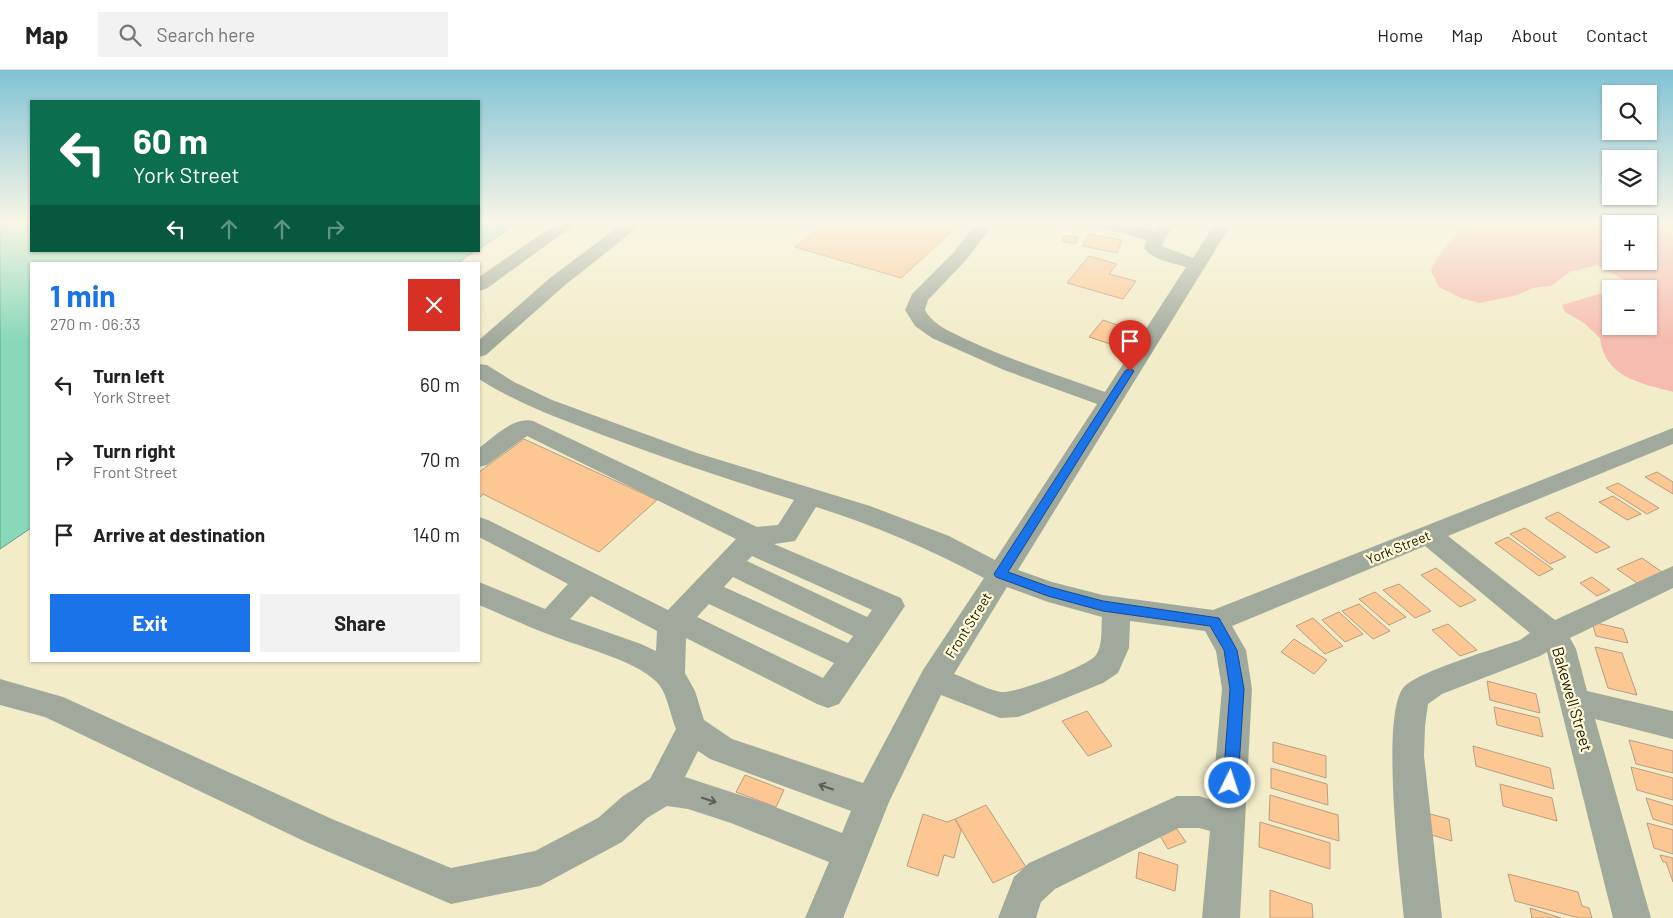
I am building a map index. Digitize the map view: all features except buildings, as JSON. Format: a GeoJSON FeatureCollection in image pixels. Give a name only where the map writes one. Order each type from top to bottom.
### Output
{"type":"FeatureCollection","features":[{"type":"Feature","properties":{"kind":"street"},"geometry":{"type":"LineString","coordinates":[[480,284],[512,263]]}},
{"type":"Feature","properties":{"kind":"street"},"geometry":{"type":"LineString","coordinates":[[480,350],[557,282],[583,263]]}},
{"type":"Feature","properties":{"kind":"street"},"geometry":{"type":"LineString","coordinates":[[954,263],[919,298],[915,310],[922,322],[939,334],[994,358],[1110,401]]}},
{"type":"Feature","properties":{"kind":"street"},"geometry":{"type":"LineString","coordinates":[[1190,263],[1197,265]]}},
{"type":"Feature","properties":{"kind":"street","name":"Front Street"},"geometry":{"type":"LineString","coordinates":[[824,918],[872,802],[934,679],[1197,265]]}},
{"type":"Feature","properties":{"kind":"street","name":"York Street"},"geometry":{"type":"LineString","coordinates":[[480,371],[513,391],[608,430],[689,459],[861,512],[940,543],[1000,574],[1048,592],[1117,608],[1214,621],[1672,436]]}},
{"type":"Feature","properties":{"kind":"street"},"geometry":{"type":"LineString","coordinates":[[480,458],[526,426],[744,548],[890,606],[828,695],[588,582],[480,527]]}},
{"type":"Feature","properties":{"kind":"street"},"geometry":{"type":"LineString","coordinates":[[670,675],[674,622],[744,548],[786,534],[810,496]]}},
{"type":"Feature","properties":{"kind":"street","name":"Bakewell Street"},"geometry":{"type":"LineString","coordinates":[[1429,535],[1552,634],[1561,649],[1632,918]]}},
{"type":"Feature","properties":{"kind":"street"},"geometry":{"type":"LineString","coordinates":[[1423,918],[1408,762],[1409,712],[1414,697],[1431,685],[1530,648],[1552,634],[1673,576]]}},
{"type":"Feature","properties":{"kind":"street"},"geometry":{"type":"LineString","coordinates":[[549,623],[588,582]]}},
{"type":"Feature","properties":{"kind":"street"},"geometry":{"type":"LineString","coordinates":[[705,590],[853,660]]}},
{"type":"Feature","properties":{"kind":"street"},"geometry":{"type":"LineString","coordinates":[[480,593],[549,623],[631,652],[655,664],[670,675],[680,691],[683,706],[692,729],[721,749],[872,802]]}},
{"type":"Feature","properties":{"kind":"street"},"geometry":{"type":"LineString","coordinates":[[934,679],[1000,705],[1018,704],[1092,674],[1107,664],[1114,648],[1117,608]]}},
{"type":"Feature","properties":{"kind":"street"},"geometry":{"type":"LineString","coordinates":[[1214,621],[1231,650],[1237,689],[1221,918]]}},
{"type":"Feature","properties":{"kind":"street"},"geometry":{"type":"LineString","coordinates":[[0,692],[52,706],[320,831],[451,886],[540,868],[610,830],[635,807],[662,790],[692,729]]}},
{"type":"Feature","properties":{"kind":"street"},"geometry":{"type":"LineString","coordinates":[[1576,701],[1673,726]]}},
{"type":"Feature","properties":{"kind":"street"},"geometry":{"type":"LineString","coordinates":[[662,790],[678,790],[729,806],[797,831],[850,854]]}},
{"type":"Feature","properties":{"kind":"street"},"geometry":{"type":"LineString","coordinates":[[1017,918],[1027,890],[1042,876],[1177,812],[1199,812],[1228,820]]}},
{"type":"Feature","properties":{"kind":"shaded area"},"geometry":{"type":"Polygon","coordinates":[[[0,263],[30,263],[30,529],[0,549],[0,263]]]}},
{"type":"Feature","properties":{"kind":"shaded area"},"geometry":{"type":"Polygon","coordinates":[[[1435,263],[1602,263],[1602,268],[1597,265],[1570,272],[1551,286],[1533,288],[1517,295],[1480,303],[1461,298],[1439,287],[1431,271],[1435,263]]]}},
{"type":"Feature","properties":{"kind":"shaded area"},"geometry":{"type":"Polygon","coordinates":[[[1657,263],[1673,263],[1673,392],[1626,377],[1609,362],[1603,351],[1600,338],[1584,323],[1565,312],[1562,305],[1602,293],[1602,335],[1657,335],[1657,280],[1624,280],[1606,270],[1657,270],[1657,263]]]}},
{"type":"Feature","properties":{"kind":"route"},"geometry":{"type":"LineString","coordinates":[[1130,371],[1000,574],[1048,592],[1103,606],[1214,621],[1231,650],[1237,689],[1230,783]]}}]}
